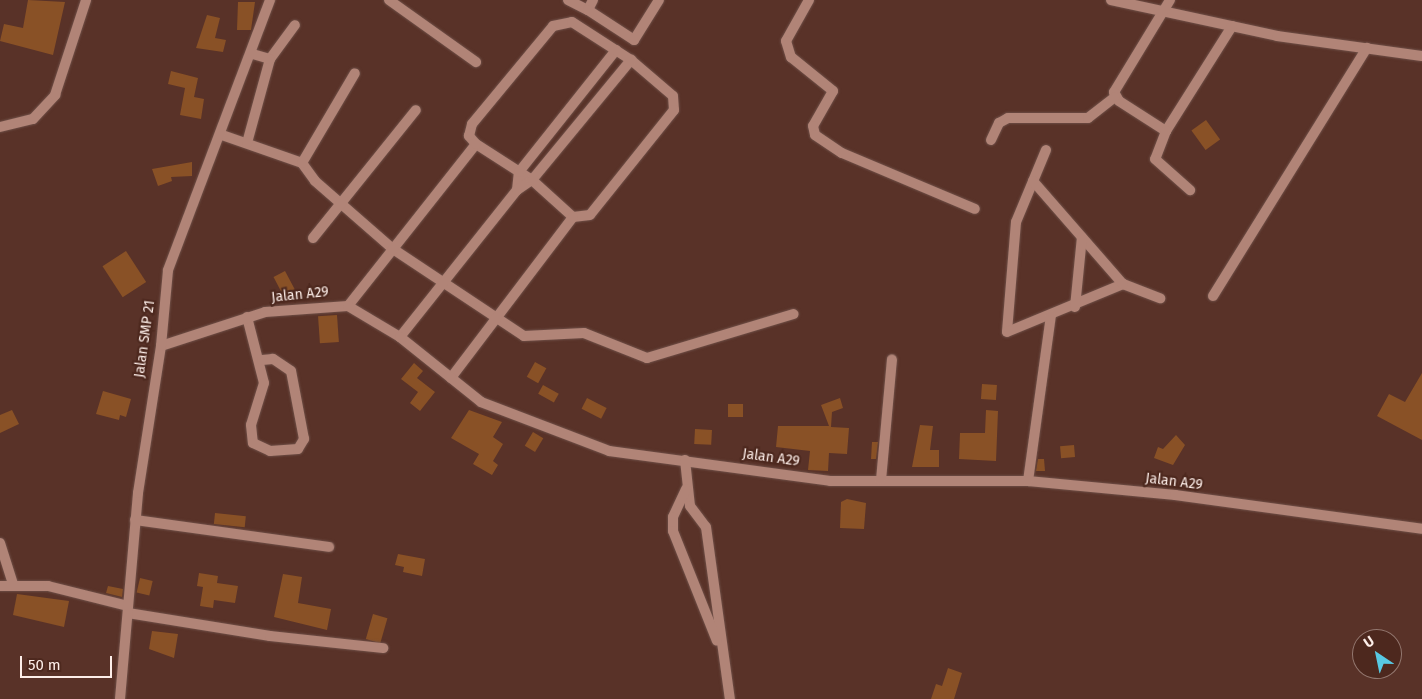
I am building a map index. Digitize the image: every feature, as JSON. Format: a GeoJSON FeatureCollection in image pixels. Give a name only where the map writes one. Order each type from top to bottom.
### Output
{"type":"FeatureCollection","features":[{"type":"Feature","properties":{"kind":"street"},"geometry":{"type":"LineString","coordinates":[[0,127],[33,119],[55,95],[86,0]]}},
{"type":"Feature","properties":{"kind":"street","name":"Jalan SMP 21"},"geometry":{"type":"LineString","coordinates":[[120,699],[135,520],[161,346],[168,270],[222,135],[270,0]]}},
{"type":"Feature","properties":{"kind":"street"},"geometry":{"type":"LineString","coordinates":[[389,0],[476,62]]}},
{"type":"Feature","properties":{"kind":"street"},"geometry":{"type":"LineString","coordinates":[[568,0],[588,10],[634,40],[659,0]]}},
{"type":"Feature","properties":{"kind":"street"},"geometry":{"type":"LineString","coordinates":[[588,10],[593,0]]}},
{"type":"Feature","properties":{"kind":"street"},"geometry":{"type":"LineString","coordinates":[[809,0],[786,41],[791,57],[833,90],[813,126],[815,135],[842,153],[975,209]]}},
{"type":"Feature","properties":{"kind":"street"},"geometry":{"type":"LineString","coordinates":[[1111,0],[1232,26],[1422,56]]}},
{"type":"Feature","properties":{"kind":"street"},"geometry":{"type":"LineString","coordinates":[[991,140],[999,123],[1008,118],[1088,118],[1115,97],[1116,86],[1170,0]]}},
{"type":"Feature","properties":{"kind":"street"},"geometry":{"type":"LineString","coordinates":[[451,378],[573,217],[590,215],[676,104],[631,60],[572,22],[553,26],[472,124],[468,136],[476,144],[532,180],[573,217]]}},
{"type":"Feature","properties":{"kind":"street"},"geometry":{"type":"LineString","coordinates":[[247,143],[270,59],[295,25]]}},
{"type":"Feature","properties":{"kind":"street"},"geometry":{"type":"LineString","coordinates":[[1190,190],[1156,159],[1166,131],[1232,26]]}},
{"type":"Feature","properties":{"kind":"street"},"geometry":{"type":"LineString","coordinates":[[1213,296],[1367,48]]}},
{"type":"Feature","properties":{"kind":"street"},"geometry":{"type":"LineString","coordinates":[[517,190],[519,172],[616,50]]}},
{"type":"Feature","properties":{"kind":"street"},"geometry":{"type":"LineString","coordinates":[[252,54],[270,59]]}},
{"type":"Feature","properties":{"kind":"street"},"geometry":{"type":"LineString","coordinates":[[400,337],[517,190],[532,180],[631,60]]}},
{"type":"Feature","properties":{"kind":"street"},"geometry":{"type":"LineString","coordinates":[[302,163],[354,72]]}},
{"type":"Feature","properties":{"kind":"street"},"geometry":{"type":"LineString","coordinates":[[1115,97],[1166,131]]}},
{"type":"Feature","properties":{"kind":"street"},"geometry":{"type":"LineString","coordinates":[[313,238],[416,110]]}},
{"type":"Feature","properties":{"kind":"street"},"geometry":{"type":"LineString","coordinates":[[222,135],[302,163],[315,181],[342,202],[393,248],[495,320],[524,336],[584,333],[648,358],[794,314]]}},
{"type":"Feature","properties":{"kind":"street"},"geometry":{"type":"LineString","coordinates":[[348,306],[476,144]]}},
{"type":"Feature","properties":{"kind":"street"},"geometry":{"type":"LineString","coordinates":[[1046,150],[1016,222],[1007,332],[1075,307],[1123,284]]}},
{"type":"Feature","properties":{"kind":"street"},"geometry":{"type":"LineString","coordinates":[[1033,181],[1123,284],[1160,298]]}},
{"type":"Feature","properties":{"kind":"street"},"geometry":{"type":"LineString","coordinates":[[1075,307],[1082,237]]}},
{"type":"Feature","properties":{"kind":"street","name":"Jalan A29"},"geometry":{"type":"LineString","coordinates":[[161,346],[246,317],[348,306],[400,337],[481,402],[609,451],[830,481],[1028,481],[1175,495],[1422,528]]}},
{"type":"Feature","properties":{"kind":"street"},"geometry":{"type":"LineString","coordinates":[[1028,481],[1051,316]]}},
{"type":"Feature","properties":{"kind":"street"},"geometry":{"type":"LineString","coordinates":[[246,317],[262,360],[264,382],[251,424],[252,443],[270,451],[298,449],[304,439],[291,371],[273,360],[262,360]]}},
{"type":"Feature","properties":{"kind":"street"},"geometry":{"type":"LineString","coordinates":[[881,480],[892,360]]}},
{"type":"Feature","properties":{"kind":"street"},"geometry":{"type":"LineString","coordinates":[[685,460],[686,489],[690,506],[706,527],[722,654],[730,699]]}},
{"type":"Feature","properties":{"kind":"street"},"geometry":{"type":"LineString","coordinates":[[686,489],[673,517],[673,531],[722,654]]}},
{"type":"Feature","properties":{"kind":"street"},"geometry":{"type":"LineString","coordinates":[[135,520],[329,547]]}},
{"type":"Feature","properties":{"kind":"street"},"geometry":{"type":"LineString","coordinates":[[0,544],[13,584]]}},
{"type":"Feature","properties":{"kind":"street"},"geometry":{"type":"LineString","coordinates":[[0,586],[13,584],[48,586],[128,610],[270,636],[383,648]]}},
{"type":"Feature","properties":{"kind":"building"},"geometry":{"type":"Polygon","coordinates":[[[28,0],[65,2],[53,55],[0,41],[4,24],[23,28],[28,0]]]}},
{"type":"Feature","properties":{"kind":"building"},"geometry":{"type":"Polygon","coordinates":[[[238,2],[255,2],[251,30],[237,30],[238,2]]]}},
{"type":"Feature","properties":{"kind":"building"},"geometry":{"type":"Polygon","coordinates":[[[207,15],[220,18],[215,38],[226,40],[223,52],[196,48],[207,15]]]}},
{"type":"Feature","properties":{"kind":"building"},"geometry":{"type":"Polygon","coordinates":[[[171,71],[198,78],[194,97],[204,99],[201,119],[180,115],[185,88],[168,84],[171,71]]]}},
{"type":"Feature","properties":{"kind":"building"},"geometry":{"type":"Polygon","coordinates":[[[1206,120],[1220,139],[1206,150],[1191,131],[1206,120]]]}},
{"type":"Feature","properties":{"kind":"building"},"geometry":{"type":"Polygon","coordinates":[[[192,162],[192,176],[171,177],[172,181],[158,186],[152,169],[192,162]]]}},
{"type":"Feature","properties":{"kind":"building"},"geometry":{"type":"Polygon","coordinates":[[[126,251],[146,282],[123,297],[103,266],[126,251]]]}},
{"type":"Feature","properties":{"kind":"building"},"geometry":{"type":"Polygon","coordinates":[[[285,271],[295,290],[283,296],[274,277],[285,271]]]}},
{"type":"Feature","properties":{"kind":"building"},"geometry":{"type":"Polygon","coordinates":[[[337,315],[339,342],[320,343],[318,316],[337,315]]]}},
{"type":"Feature","properties":{"kind":"building"},"geometry":{"type":"Polygon","coordinates":[[[535,362],[546,368],[538,383],[527,377],[535,362]]]}},
{"type":"Feature","properties":{"kind":"building"},"geometry":{"type":"Polygon","coordinates":[[[414,363],[423,371],[417,378],[435,392],[420,411],[410,403],[418,392],[401,379],[414,363]]]}},
{"type":"Feature","properties":{"kind":"building"},"geometry":{"type":"Polygon","coordinates":[[[1422,373],[1422,440],[1377,416],[1389,394],[1405,402],[1422,373]]]}},
{"type":"Feature","properties":{"kind":"building"},"geometry":{"type":"Polygon","coordinates":[[[982,384],[997,385],[996,400],[981,399],[982,384]]]}},
{"type":"Feature","properties":{"kind":"building"},"geometry":{"type":"Polygon","coordinates":[[[543,385],[559,394],[554,402],[538,394],[543,385]]]}},
{"type":"Feature","properties":{"kind":"building"},"geometry":{"type":"Polygon","coordinates":[[[103,391],[131,399],[126,417],[120,415],[119,420],[96,414],[103,391]]]}},
{"type":"Feature","properties":{"kind":"building"},"geometry":{"type":"Polygon","coordinates":[[[587,398],[607,408],[601,419],[582,409],[587,398]]]}},
{"type":"Feature","properties":{"kind":"building"},"geometry":{"type":"Polygon","coordinates":[[[840,398],[843,408],[832,412],[831,427],[849,428],[847,454],[829,453],[828,471],[808,470],[810,451],[776,447],[778,426],[829,426],[821,405],[840,398]]]}},
{"type":"Feature","properties":{"kind":"building"},"geometry":{"type":"Polygon","coordinates":[[[728,404],[743,404],[743,417],[728,417],[728,404]]]}},
{"type":"Feature","properties":{"kind":"building"},"geometry":{"type":"Polygon","coordinates":[[[12,410],[19,424],[0,433],[0,415],[12,410]]]}},
{"type":"Feature","properties":{"kind":"building"},"geometry":{"type":"Polygon","coordinates":[[[469,410],[502,422],[493,437],[503,444],[493,461],[498,465],[492,475],[473,464],[479,454],[451,438],[469,410]]]}},
{"type":"Feature","properties":{"kind":"building"},"geometry":{"type":"Polygon","coordinates":[[[986,410],[998,411],[996,461],[959,459],[960,433],[985,433],[986,410]]]}},
{"type":"Feature","properties":{"kind":"building"},"geometry":{"type":"Polygon","coordinates":[[[920,425],[933,426],[930,450],[939,450],[939,467],[912,467],[920,425]]]}},
{"type":"Feature","properties":{"kind":"building"},"geometry":{"type":"Polygon","coordinates":[[[695,429],[712,430],[711,445],[694,444],[695,429]]]}},
{"type":"Feature","properties":{"kind":"building"},"geometry":{"type":"Polygon","coordinates":[[[533,432],[543,438],[535,452],[525,446],[533,432]]]}},
{"type":"Feature","properties":{"kind":"building"},"geometry":{"type":"Polygon","coordinates":[[[1176,435],[1185,445],[1173,465],[1154,458],[1158,447],[1163,449],[1176,435]]]}},
{"type":"Feature","properties":{"kind":"building"},"geometry":{"type":"Polygon","coordinates":[[[872,442],[878,442],[876,459],[871,459],[872,442]]]}},
{"type":"Feature","properties":{"kind":"building"},"geometry":{"type":"Polygon","coordinates":[[[1074,445],[1075,457],[1061,458],[1060,446],[1074,445]]]}},
{"type":"Feature","properties":{"kind":"building"},"geometry":{"type":"Polygon","coordinates":[[[1038,459],[1044,459],[1045,471],[1036,471],[1038,459]]]}},
{"type":"Feature","properties":{"kind":"building"},"geometry":{"type":"Polygon","coordinates":[[[847,499],[866,503],[864,529],[840,528],[841,502],[847,499]]]}},
{"type":"Feature","properties":{"kind":"building"},"geometry":{"type":"Polygon","coordinates":[[[215,513],[246,516],[245,527],[214,524],[215,513]]]}},
{"type":"Feature","properties":{"kind":"building"},"geometry":{"type":"Polygon","coordinates":[[[398,554],[425,559],[422,576],[403,572],[404,567],[395,565],[398,554]]]}},
{"type":"Feature","properties":{"kind":"building"},"geometry":{"type":"Polygon","coordinates":[[[199,573],[218,576],[217,583],[238,586],[235,603],[214,600],[213,608],[200,606],[203,587],[197,586],[199,573]]]}},
{"type":"Feature","properties":{"kind":"building"},"geometry":{"type":"Polygon","coordinates":[[[283,574],[302,577],[298,603],[331,609],[327,630],[274,617],[283,574]]]}},
{"type":"Feature","properties":{"kind":"building"},"geometry":{"type":"Polygon","coordinates":[[[140,578],[153,581],[149,596],[137,593],[140,578]]]}},
{"type":"Feature","properties":{"kind":"building"},"geometry":{"type":"Polygon","coordinates":[[[108,586],[123,589],[122,597],[106,593],[108,586]]]}},
{"type":"Feature","properties":{"kind":"building"},"geometry":{"type":"Polygon","coordinates":[[[17,594],[69,601],[64,627],[13,615],[17,594]]]}},
{"type":"Feature","properties":{"kind":"building"},"geometry":{"type":"Polygon","coordinates":[[[373,614],[387,618],[380,643],[366,639],[373,614]]]}},
{"type":"Feature","properties":{"kind":"building"},"geometry":{"type":"Polygon","coordinates":[[[152,631],[178,634],[174,658],[149,649],[152,631]]]}},
{"type":"Feature","properties":{"kind":"building"},"geometry":{"type":"Polygon","coordinates":[[[948,668],[962,673],[954,699],[931,699],[936,684],[942,686],[948,668]]]}}]}
